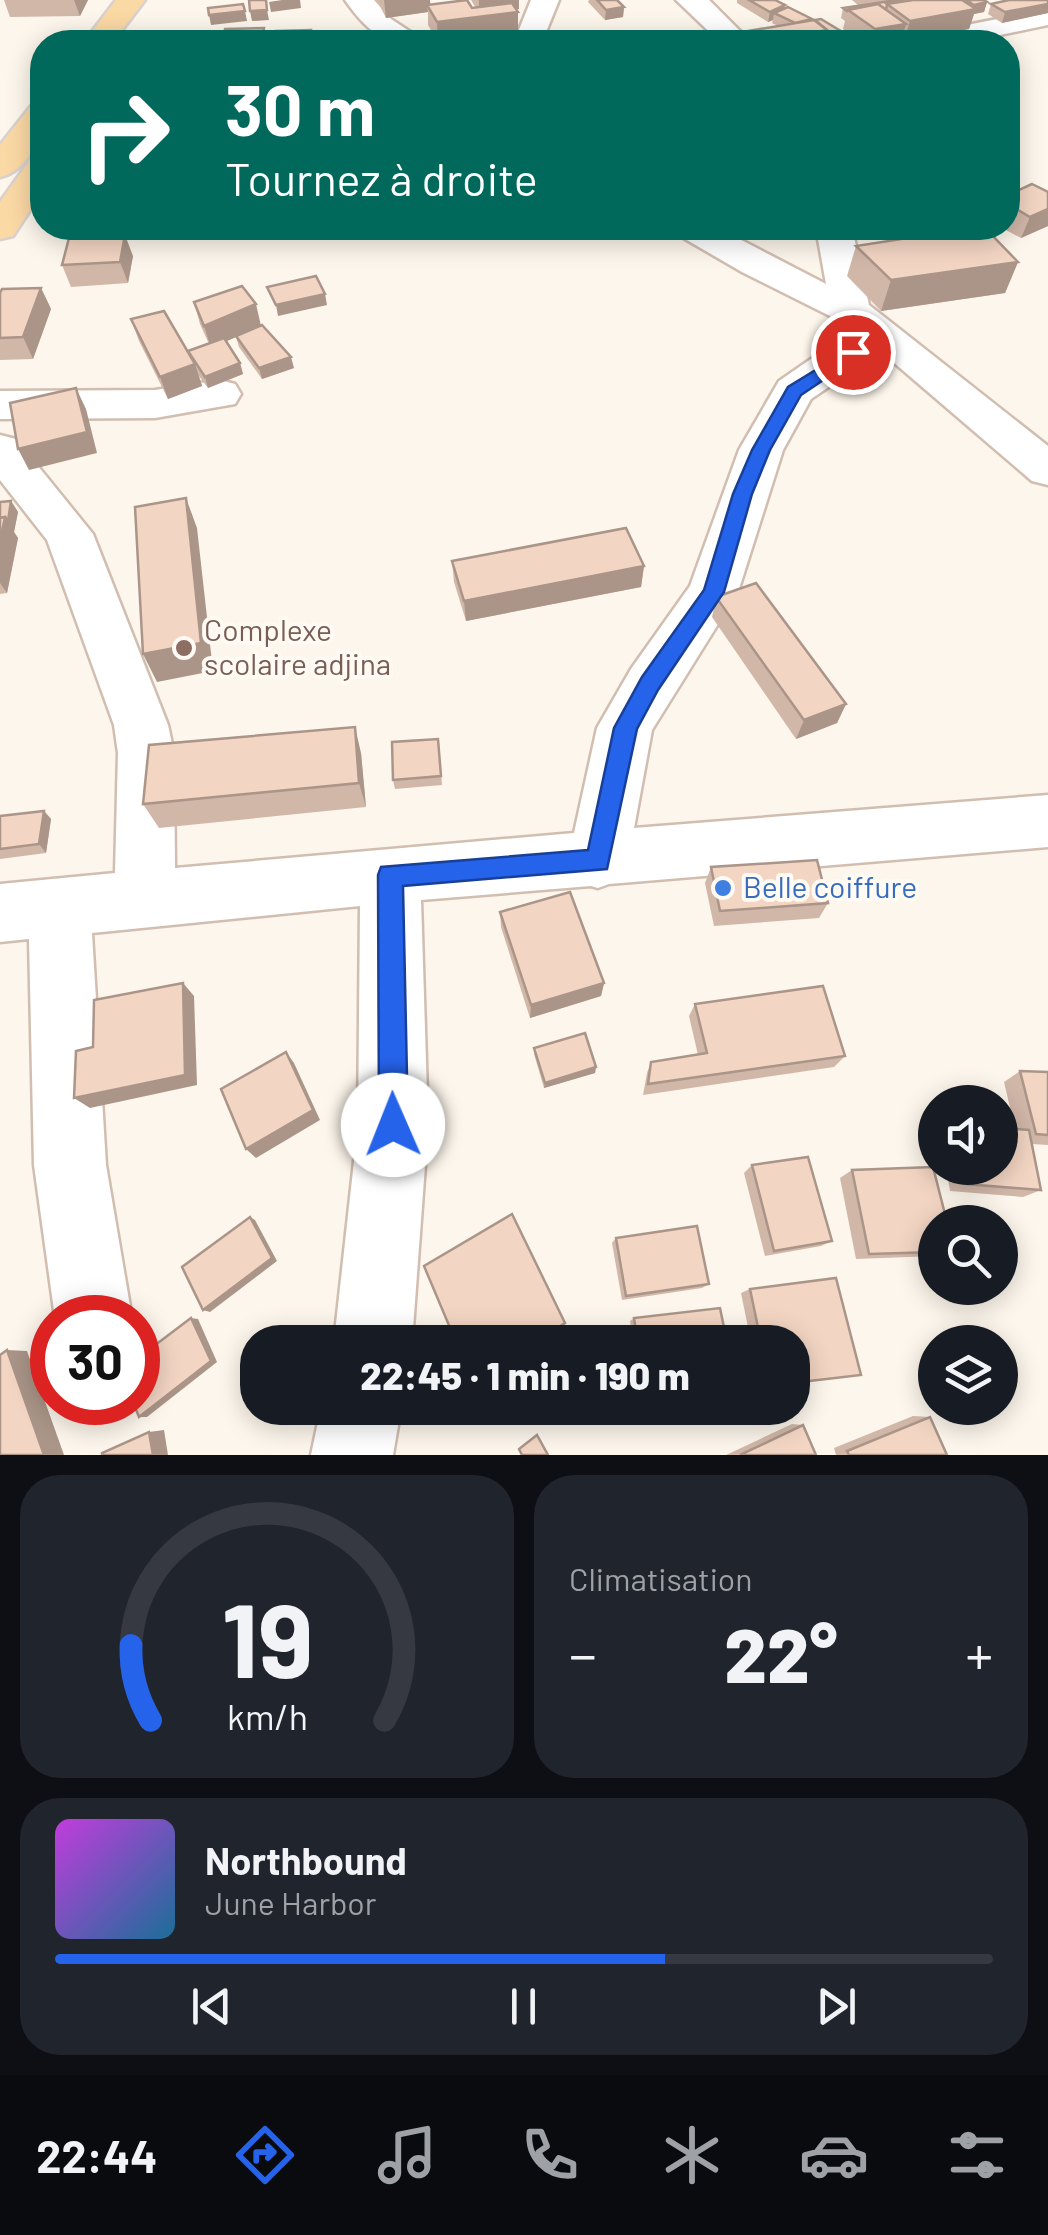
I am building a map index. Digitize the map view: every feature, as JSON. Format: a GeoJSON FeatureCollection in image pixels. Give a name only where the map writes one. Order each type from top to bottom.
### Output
{"type":"FeatureCollection","features":[{"type":"Feature","properties":{"kind":"main road"},"geometry":{"type":"LineString","coordinates":[[107,30],[131,0]]}},
{"type":"Feature","properties":{"kind":"main road"},"geometry":{"type":"LineString","coordinates":[[140,30],[164,0]]}},
{"type":"Feature","properties":{"kind":"main road"},"geometry":{"type":"LineString","coordinates":[[0,167],[30,128]]}},
{"type":"Feature","properties":{"kind":"main road"},"geometry":{"type":"LineString","coordinates":[[0,228],[30,197]]}},
{"type":"Feature","properties":{"kind":"street"},"geometry":{"type":"LineString","coordinates":[[358,0],[390,30]]}},
{"type":"Feature","properties":{"kind":"street"},"geometry":{"type":"LineString","coordinates":[[533,30],[545,0]]}},
{"type":"Feature","properties":{"kind":"street"},"geometry":{"type":"LineString","coordinates":[[690,0],[707,10],[725,30]]}},
{"type":"Feature","properties":{"kind":"street"},"geometry":{"type":"LineString","coordinates":[[987,30],[1048,18]]}},
{"type":"Feature","properties":{"kind":"street"},"geometry":{"type":"LineString","coordinates":[[714,240],[858,313],[1048,470]]}},
{"type":"Feature","properties":{"kind":"street"},"geometry":{"type":"LineString","coordinates":[[598,861],[626,728],[650,684],[713,592],[761,450],[794,391],[853,352],[867,336],[837,240]]}},
{"type":"Feature","properties":{"kind":"street"},"geometry":{"type":"LineString","coordinates":[[0,405],[155,404],[220,394]]}},
{"type":"Feature","properties":{"kind":"street"},"geometry":{"type":"LineString","coordinates":[[0,450],[68,534],[136,707],[146,753],[146,897]]}},
{"type":"Feature","properties":{"kind":"street"},"geometry":{"type":"LineString","coordinates":[[89,1295],[77,1246],[64,1104],[30,910],[390,875],[598,861],[1048,821]]}},
{"type":"Feature","properties":{"kind":"street"},"geometry":{"type":"LineString","coordinates":[[375,1325],[393,1125],[390,875]]}},
{"type":"Feature","properties":{"kind":"street"},"geometry":{"type":"LineString","coordinates":[[352,1455],[358,1425]]}},
{"type":"Feature","properties":{"kind":"building"},"geometry":{"type":"Polygon","coordinates":[[[249,0],[266,0],[267,10],[250,11],[249,0]]]}},
{"type":"Feature","properties":{"kind":"building"},"geometry":{"type":"Polygon","coordinates":[[[467,0],[472,8],[512,3],[518,12],[437,22],[427,5],[467,0]]]}},
{"type":"Feature","properties":{"kind":"building"},"geometry":{"type":"Polygon","coordinates":[[[597,0],[617,0],[624,7],[606,10],[597,0]]]}},
{"type":"Feature","properties":{"kind":"building"},"geometry":{"type":"Polygon","coordinates":[[[749,0],[775,0],[785,5],[770,12],[749,0]]]}},
{"type":"Feature","properties":{"kind":"building"},"geometry":{"type":"Polygon","coordinates":[[[962,0],[976,9],[910,21],[887,4],[962,0]]]}},
{"type":"Feature","properties":{"kind":"building"},"geometry":{"type":"Polygon","coordinates":[[[1048,0],[1048,4],[1005,12],[991,4],[1048,0]]]}},
{"type":"Feature","properties":{"kind":"building"},"geometry":{"type":"Polygon","coordinates":[[[904,1],[887,4],[886,10],[878,4],[847,11],[843,8],[904,1]]]}},
{"type":"Feature","properties":{"kind":"building"},"geometry":{"type":"Polygon","coordinates":[[[243,4],[245,11],[209,15],[208,8],[243,4]]]}},
{"type":"Feature","properties":{"kind":"building"},"geometry":{"type":"Polygon","coordinates":[[[878,4],[906,24],[875,29],[848,10],[878,4]]]}},
{"type":"Feature","properties":{"kind":"building"},"geometry":{"type":"Polygon","coordinates":[[[788,7],[812,19],[795,23],[774,13],[788,7]]]}},
{"type":"Feature","properties":{"kind":"building"},"geometry":{"type":"Polygon","coordinates":[[[821,19],[839,30],[827,30],[815,20],[821,19]]]}},
{"type":"Feature","properties":{"kind":"building"},"geometry":{"type":"Polygon","coordinates":[[[814,20],[827,30],[754,30],[814,20]]]}},
{"type":"Feature","properties":{"kind":"building"},"geometry":{"type":"Polygon","coordinates":[[[1032,184],[1048,192],[1048,209],[1030,217],[1020,211],[1020,190],[1032,184]]]}},
{"type":"Feature","properties":{"kind":"building"},"geometry":{"type":"Polygon","coordinates":[[[68,240],[124,240],[120,262],[62,265],[68,240]]]}},
{"type":"Feature","properties":{"kind":"building"},"geometry":{"type":"Polygon","coordinates":[[[895,240],[997,240],[1018,262],[891,280],[856,246],[895,240]]]}},
{"type":"Feature","properties":{"kind":"building"},"geometry":{"type":"Polygon","coordinates":[[[316,276],[325,294],[276,305],[267,287],[316,276]]]}},
{"type":"Feature","properties":{"kind":"building"},"geometry":{"type":"Polygon","coordinates":[[[242,286],[256,304],[204,326],[194,302],[242,286]]]}},
{"type":"Feature","properties":{"kind":"building"},"geometry":{"type":"Polygon","coordinates":[[[41,288],[23,337],[0,338],[2,289],[41,288]]]}},
{"type":"Feature","properties":{"kind":"building"},"geometry":{"type":"Polygon","coordinates":[[[164,311],[195,364],[160,377],[131,319],[164,311]]]}},
{"type":"Feature","properties":{"kind":"building"},"geometry":{"type":"Polygon","coordinates":[[[262,325],[291,357],[259,368],[236,336],[262,325]]]}},
{"type":"Feature","properties":{"kind":"building"},"geometry":{"type":"Polygon","coordinates":[[[224,338],[240,363],[205,377],[188,351],[224,338]]]}},
{"type":"Feature","properties":{"kind":"building"},"geometry":{"type":"Polygon","coordinates":[[[76,388],[87,432],[18,449],[10,403],[76,388]]]}},
{"type":"Feature","properties":{"kind":"building"},"geometry":{"type":"Polygon","coordinates":[[[186,498],[201,643],[143,654],[135,507],[186,498]]]}},
{"type":"Feature","properties":{"kind":"building"},"geometry":{"type":"Polygon","coordinates":[[[11,501],[8,521],[0,518],[0,502],[11,501]]]}},
{"type":"Feature","properties":{"kind":"building"},"geometry":{"type":"Polygon","coordinates":[[[626,528],[644,566],[464,601],[452,561],[626,528]]]}},
{"type":"Feature","properties":{"kind":"building"},"geometry":{"type":"Polygon","coordinates":[[[756,583],[846,704],[804,720],[716,597],[756,583]]]}},
{"type":"Feature","properties":{"kind":"building"},"geometry":{"type":"Polygon","coordinates":[[[355,727],[359,783],[143,804],[149,745],[355,727]]]}},
{"type":"Feature","properties":{"kind":"building"},"geometry":{"type":"Polygon","coordinates":[[[438,739],[441,776],[393,780],[392,742],[438,739]]]}},
{"type":"Feature","properties":{"kind":"building"},"geometry":{"type":"Polygon","coordinates":[[[44,811],[39,844],[0,849],[0,816],[44,811]]]}},
{"type":"Feature","properties":{"kind":"building"},"geometry":{"type":"Polygon","coordinates":[[[817,860],[828,903],[720,911],[711,867],[817,860]]]}},
{"type":"Feature","properties":{"kind":"building"},"geometry":{"type":"Polygon","coordinates":[[[570,892],[604,983],[531,1005],[500,912],[570,892]]]}},
{"type":"Feature","properties":{"kind":"building"},"geometry":{"type":"Polygon","coordinates":[[[183,983],[185,1075],[74,1098],[76,1051],[93,1047],[94,1000],[183,983]]]}},
{"type":"Feature","properties":{"kind":"building"},"geometry":{"type":"Polygon","coordinates":[[[823,986],[845,1056],[648,1084],[651,1062],[707,1053],[695,1004],[823,986]]]}},
{"type":"Feature","properties":{"kind":"building"},"geometry":{"type":"Polygon","coordinates":[[[585,1033],[596,1067],[545,1083],[534,1048],[585,1033]]]}},
{"type":"Feature","properties":{"kind":"building"},"geometry":{"type":"Polygon","coordinates":[[[286,1052],[313,1110],[246,1149],[221,1089],[286,1052]]]}},
{"type":"Feature","properties":{"kind":"building"},"geometry":{"type":"Polygon","coordinates":[[[1020,1071],[1048,1072],[1048,1135],[1036,1134],[1020,1071]]]}},
{"type":"Feature","properties":{"kind":"building"},"geometry":{"type":"Polygon","coordinates":[[[1018,1129],[1029,1130],[1041,1190],[978,1185],[1018,1185],[1018,1129]]]}},
{"type":"Feature","properties":{"kind":"building"},"geometry":{"type":"Polygon","coordinates":[[[808,1157],[832,1241],[774,1251],[752,1165],[808,1157]]]}},
{"type":"Feature","properties":{"kind":"building"},"geometry":{"type":"Polygon","coordinates":[[[918,1168],[918,1185],[938,1185],[943,1205],[918,1205],[918,1253],[869,1254],[852,1170],[918,1168]]]}},
{"type":"Feature","properties":{"kind":"building"},"geometry":{"type":"Polygon","coordinates":[[[512,1214],[565,1323],[449,1325],[424,1266],[512,1214]]]}},
{"type":"Feature","properties":{"kind":"building"},"geometry":{"type":"Polygon","coordinates":[[[250,1217],[272,1258],[203,1310],[182,1267],[250,1217]]]}},
{"type":"Feature","properties":{"kind":"building"},"geometry":{"type":"Polygon","coordinates":[[[697,1226],[709,1284],[626,1296],[616,1238],[697,1226]]]}},
{"type":"Feature","properties":{"kind":"building"},"geometry":{"type":"Polygon","coordinates":[[[836,1278],[861,1375],[810,1381],[810,1325],[757,1325],[750,1289],[836,1278]]]}},
{"type":"Feature","properties":{"kind":"building"},"geometry":{"type":"Polygon","coordinates":[[[720,1308],[724,1325],[635,1325],[634,1318],[720,1308]]]}},
{"type":"Feature","properties":{"kind":"building"},"geometry":{"type":"Polygon","coordinates":[[[191,1318],[211,1361],[160,1401],[160,1341],[191,1318]]]}},
{"type":"Feature","properties":{"kind":"building"},"geometry":{"type":"Polygon","coordinates":[[[7,1350],[30,1425],[33,1425],[44,1455],[0,1455],[0,1355],[7,1350]]]}},
{"type":"Feature","properties":{"kind":"building"},"geometry":{"type":"Polygon","coordinates":[[[918,1422],[918,1425],[934,1425],[947,1455],[849,1455],[847,1451],[918,1422]]]}},
{"type":"Feature","properties":{"kind":"building"},"geometry":{"type":"Polygon","coordinates":[[[803,1425],[816,1455],[740,1455],[803,1425]]]}},
{"type":"Feature","properties":{"kind":"building"},"geometry":{"type":"Polygon","coordinates":[[[149,1432],[153,1455],[102,1455],[102,1453],[149,1432]]]}},
{"type":"Feature","properties":{"kind":"building"},"geometry":{"type":"Polygon","coordinates":[[[537,1435],[548,1455],[522,1455],[519,1449],[537,1435]]]}},
{"type":"Feature","properties":{"kind":"place","name":"Complexe scolaire adjina"},"geometry":{"type":"Point","coordinates":[184,648]}},
{"type":"Feature","properties":{"kind":"place","name":"Belle coiffure"},"geometry":{"type":"Point","coordinates":[723,888]}},
{"type":"Feature","properties":{"kind":"route"},"geometry":{"type":"LineString","coordinates":[[393,1125],[390,875],[598,861],[626,728],[721,576],[743,494],[761,450],[794,391],[853,352]]}}]}
